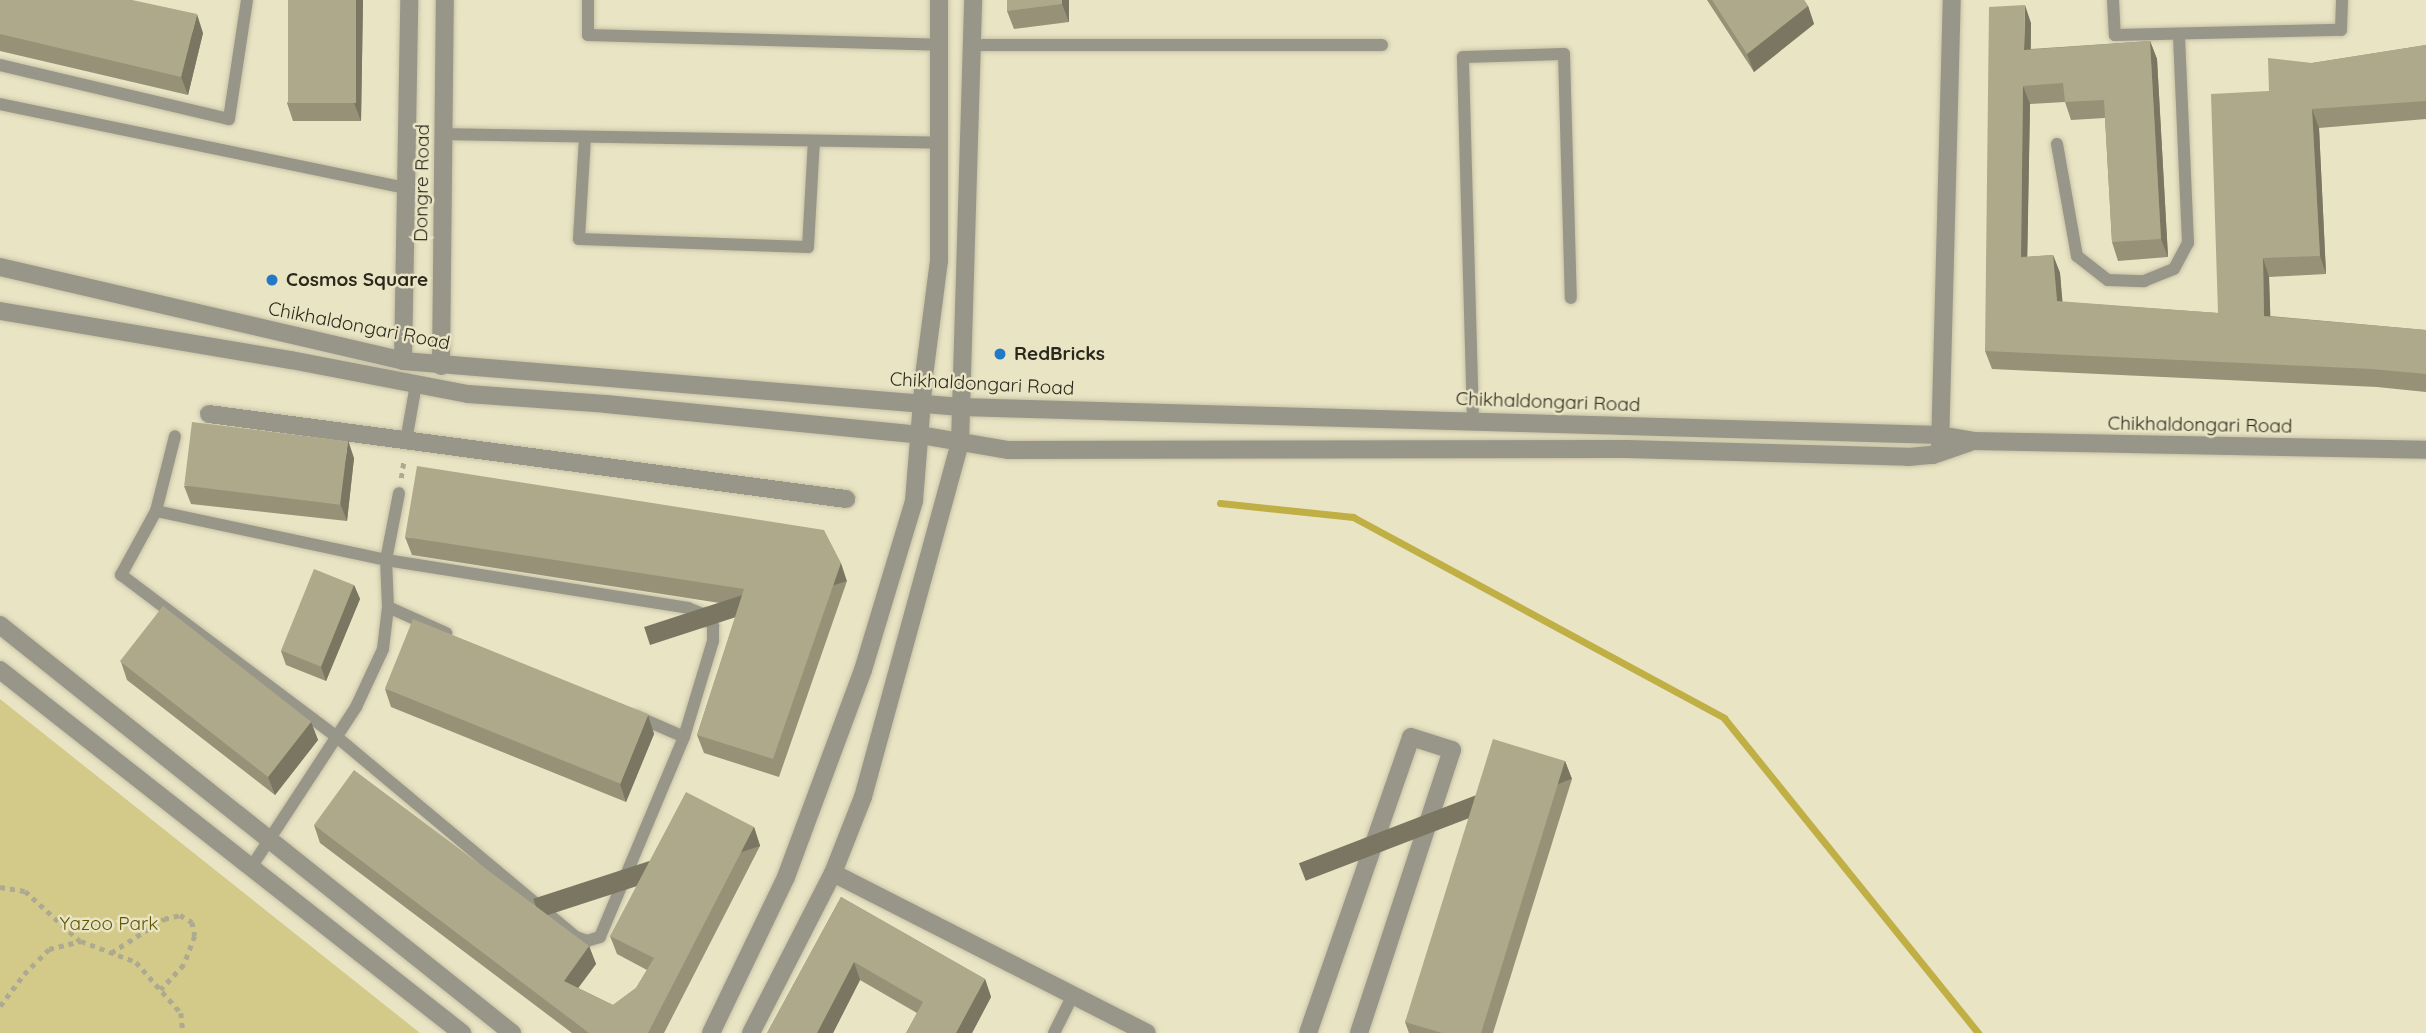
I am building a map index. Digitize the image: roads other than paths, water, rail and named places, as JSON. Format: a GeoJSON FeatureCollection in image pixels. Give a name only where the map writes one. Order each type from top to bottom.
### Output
{"type":"FeatureCollection","features":[{"type":"Feature","properties":{"kind":"street","name":"Dongre Road"},"geometry":{"type":"LineString","coordinates":[[403,361],[409,0]]}},
{"type":"Feature","properties":{"kind":"street","name":"Dongre Road"},"geometry":{"type":"LineString","coordinates":[[441,366],[445,0]]}},
{"type":"Feature","properties":{"kind":"street"},"geometry":{"type":"LineString","coordinates":[[711,1033],[786,877],[863,670],[914,501],[922,402],[939,261],[939,0]]}},
{"type":"Feature","properties":{"kind":"street"},"geometry":{"type":"LineString","coordinates":[[751,1033],[833,873],[863,797],[960,443],[973,0]]}},
{"type":"Feature","properties":{"kind":"street"},"geometry":{"type":"LineString","coordinates":[[1940,443],[1952,0]]}},
{"type":"Feature","properties":{"kind":"street","name":"Chikhaldongari Road"},"geometry":{"type":"LineString","coordinates":[[0,267],[403,361],[961,407],[1473,420],[1940,443],[1973,441],[2426,450]]}},
{"type":"Feature","properties":{"kind":"street","name":"Chikhaldongari Road"},"geometry":{"type":"LineString","coordinates":[[0,311],[468,394],[606,404],[920,435],[1009,450],[1627,449],[1908,457],[1940,443]]}},
{"type":"Feature","properties":{"kind":"street"},"geometry":{"type":"LineString","coordinates":[[209,414],[846,499]]}},
{"type":"Feature","properties":{"kind":"street"},"geometry":{"type":"LineString","coordinates":[[0,625],[512,1033]]}},
{"type":"Feature","properties":{"kind":"street"},"geometry":{"type":"LineString","coordinates":[[0,670],[462,1033]]}},
{"type":"Feature","properties":{"kind":"street"},"geometry":{"type":"LineString","coordinates":[[1308,1033],[1411,737],[1452,750],[1359,1033]]}},
{"type":"Feature","properties":{"kind":"street"},"geometry":{"type":"LineString","coordinates":[[833,873],[1147,1033]]}},
{"type":"Feature","properties":{"kind":"lane"},"geometry":{"type":"LineString","coordinates":[[0,65],[229,118],[247,0]]}},
{"type":"Feature","properties":{"kind":"lane"},"geometry":{"type":"LineString","coordinates":[[588,0],[588,35],[939,45]]}},
{"type":"Feature","properties":{"kind":"lane"},"geometry":{"type":"LineString","coordinates":[[2113,0],[2115,36],[2341,30],[2342,0]]}},
{"type":"Feature","properties":{"kind":"lane"},"geometry":{"type":"LineString","coordinates":[[2057,144],[2077,256],[2108,280],[2144,281],[2174,269],[2188,243],[2179,34]]}},
{"type":"Feature","properties":{"kind":"lane"},"geometry":{"type":"LineString","coordinates":[[972,45],[1382,45]]}},
{"type":"Feature","properties":{"kind":"lane"},"geometry":{"type":"LineString","coordinates":[[1473,420],[1463,57],[1564,54],[1571,298]]}},
{"type":"Feature","properties":{"kind":"lane"},"geometry":{"type":"LineString","coordinates":[[0,104],[406,188]]}},
{"type":"Feature","properties":{"kind":"lane"},"geometry":{"type":"LineString","coordinates":[[444,134],[939,144]]}},
{"type":"Feature","properties":{"kind":"lane"},"geometry":{"type":"LineString","coordinates":[[585,137],[579,239],[808,247],[814,141]]}},
{"type":"Feature","properties":{"kind":"lane"},"geometry":{"type":"LineString","coordinates":[[407,441],[416,384]]}},
{"type":"Feature","properties":{"kind":"lane"},"geometry":{"type":"LineString","coordinates":[[156,512],[386,560],[688,608],[703,614],[713,626],[713,641],[684,737],[600,937],[587,941],[576,937],[337,737],[121,575],[156,512],[175,436]]}},
{"type":"Feature","properties":{"kind":"lane"},"geometry":{"type":"LineString","coordinates":[[252,866],[356,707],[383,649],[388,607],[386,560],[399,493]]}},
{"type":"Feature","properties":{"kind":"lane"},"geometry":{"type":"LineString","coordinates":[[388,607],[462,640]]}},
{"type":"Feature","properties":{"kind":"lane"},"geometry":{"type":"LineString","coordinates":[[622,710],[684,737]]}},
{"type":"Feature","properties":{"kind":"lane"},"geometry":{"type":"LineString","coordinates":[[1054,1033],[1073,995]]}},
{"type":"Feature","properties":{"kind":"waterway"},"geometry":{"type":"LineString","coordinates":[[1220,503],[1353,517],[1724,718],[1978,1033]]}},
{"type":"Feature","properties":{"kind":"place","name":"Cosmos Square"},"geometry":{"type":"Point","coordinates":[272,280]}},
{"type":"Feature","properties":{"kind":"place","name":"RedBricks"},"geometry":{"type":"Point","coordinates":[1000,354]}},
{"type":"Feature","properties":{"kind":"park label","name":"Yazoo Park"},"geometry":{"type":"Point","coordinates":[109,924]}}]}
